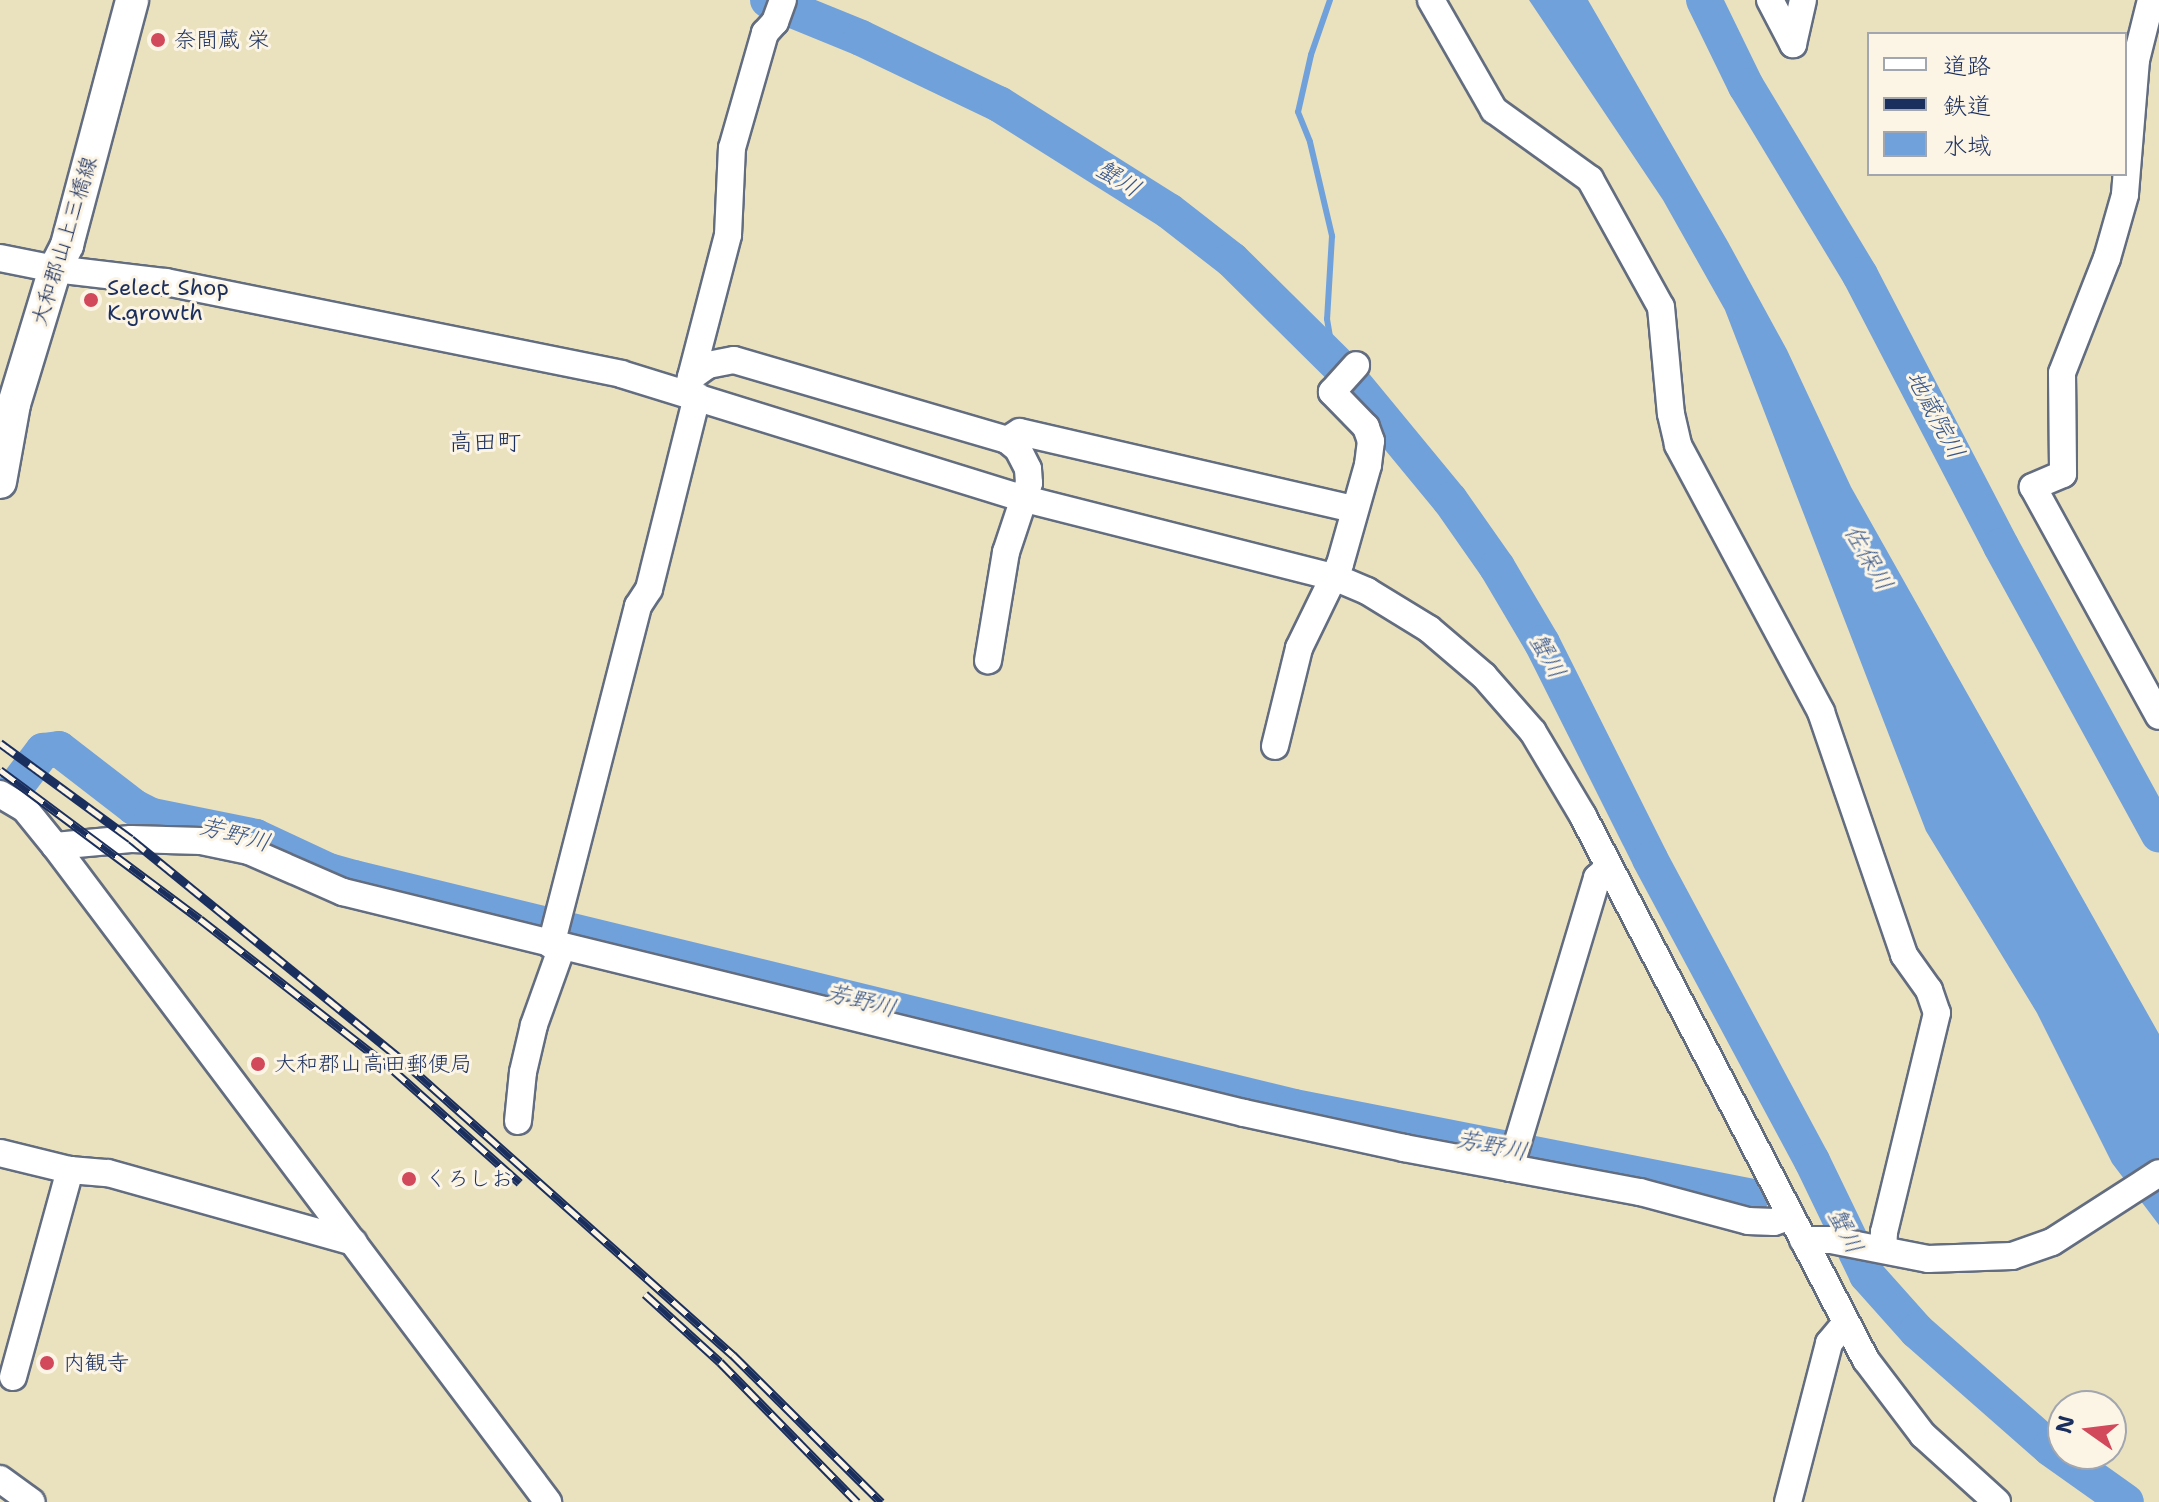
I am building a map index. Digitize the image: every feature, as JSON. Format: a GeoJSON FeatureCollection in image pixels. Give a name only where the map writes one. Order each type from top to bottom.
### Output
{"type":"FeatureCollection","features":[{"type":"Feature","properties":{"kind":"main road","name":"大和郡山上三橋線"},"geometry":{"type":"LineString","coordinates":[[0,482],[14,404],[55,269],[67,245],[132,0]]}},
{"type":"Feature","properties":{"kind":"street"},"geometry":{"type":"LineString","coordinates":[[1431,0],[1494,110],[1590,179],[1661,307],[1671,414],[1678,445],[1821,712],[1904,955],[1929,990],[1937,1013],[1881,1248]]}},
{"type":"Feature","properties":{"kind":"street"},"geometry":{"type":"LineString","coordinates":[[1770,0],[1793,44],[1803,0]]}},
{"type":"Feature","properties":{"kind":"street"},"geometry":{"type":"LineString","coordinates":[[2127,170],[2136,60],[2151,0]]}},
{"type":"Feature","properties":{"kind":"street"},"geometry":{"type":"LineString","coordinates":[[518,1121],[523,1072],[557,946],[558,917],[638,606],[649,589],[728,235],[732,148],[765,33],[779,11]]}},
{"type":"Feature","properties":{"kind":"street"},"geometry":{"type":"LineString","coordinates":[[2127,176],[2125,195],[2107,258],[2062,373],[2063,474],[2033,487],[2159,716]]}},
{"type":"Feature","properties":{"kind":"street"},"geometry":{"type":"LineString","coordinates":[[0,258],[55,269],[166,282],[562,360],[692,389],[1025,499],[1334,577],[1367,591],[1429,629],[1484,676],[1533,732],[1609,867],[1846,1323],[1889,1394],[1923,1435],[1997,1502]]}},
{"type":"Feature","properties":{"kind":"street"},"geometry":{"type":"LineString","coordinates":[[692,389],[708,365],[734,360],[1007,440],[1018,449],[1028,469],[1025,499],[1006,552],[988,661]]}},
{"type":"Feature","properties":{"kind":"street"},"geometry":{"type":"LineString","coordinates":[[1275,746],[1299,648],[1334,577],[1371,441],[1366,427],[1332,392],[1356,365]]}},
{"type":"Feature","properties":{"kind":"street"},"geometry":{"type":"LineString","coordinates":[[1007,440],[1020,432],[1354,509]]}},
{"type":"Feature","properties":{"kind":"street"},"geometry":{"type":"LineString","coordinates":[[0,794],[25,809],[55,846],[548,1502]]}},
{"type":"Feature","properties":{"kind":"street"},"geometry":{"type":"LineString","coordinates":[[55,846],[131,839],[201,841],[249,851],[343,892],[1244,1113],[1640,1192],[1748,1221],[1774,1222],[1791,1216]]}},
{"type":"Feature","properties":{"kind":"street"},"geometry":{"type":"LineString","coordinates":[[1510,1168],[1597,878],[1609,867]]}},
{"type":"Feature","properties":{"kind":"street"},"geometry":{"type":"LineString","coordinates":[[0,1153],[70,1170],[108,1173],[353,1242]]}},
{"type":"Feature","properties":{"kind":"street"},"geometry":{"type":"LineString","coordinates":[[13,1377],[70,1170]]}},
{"type":"Feature","properties":{"kind":"street"},"geometry":{"type":"LineString","coordinates":[[1803,1240],[1831,1240],[1928,1259],[2012,1256],[2052,1242],[2159,1173]]}},
{"type":"Feature","properties":{"kind":"street"},"geometry":{"type":"LineString","coordinates":[[1788,1502],[1829,1343],[1846,1323]]}},
{"type":"Feature","properties":{"kind":"street"},"geometry":{"type":"LineString","coordinates":[[0,1479],[32,1502]]}},
{"type":"Feature","properties":{"kind":"water","name":"佐保川"},"geometry":{"type":"Polygon","coordinates":[[[1529,0],[1588,0],[1728,242],[1787,350],[1851,487],[2159,1034],[2159,1225],[2112,1163],[2037,1013],[1926,831],[1725,310],[1663,200],[1529,0]]]}},
{"type":"Feature","properties":{"kind":"waterway","name":"蟹川"},"geometry":{"type":"LineString","coordinates":[[768,0],[861,38],[999,104],[1169,211],[1232,260],[1341,368],[1450,500],[1497,567],[1542,643],[1650,859],[1812,1161],[1867,1275],[1917,1331],[2050,1448],[2126,1502]]}},
{"type":"Feature","properties":{"kind":"waterway"},"geometry":{"type":"LineString","coordinates":[[1330,0],[1311,55],[1298,112],[1310,142],[1332,236],[1327,319],[1334,360]]}},
{"type":"Feature","properties":{"kind":"waterway","name":"地蔵院川"},"geometry":{"type":"LineString","coordinates":[[1704,0],[1746,86],[1860,275],[2001,546],[2159,835]]}},
{"type":"Feature","properties":{"kind":"waterway","name":"芳野川"},"geometry":{"type":"LineString","coordinates":[[14,789],[43,751],[59,749],[134,807],[152,816],[256,837],[329,871],[354,878],[1294,1107],[1751,1197]]}},
{"type":"Feature","properties":{"kind":"railway"},"geometry":{"type":"LineString","coordinates":[[0,743],[131,839],[404,1062],[733,1355],[881,1502]]}},
{"type":"Feature","properties":{"kind":"railway"},"geometry":{"type":"LineString","coordinates":[[0,770],[200,919],[392,1069],[520,1183]]}},
{"type":"Feature","properties":{"kind":"railway"},"geometry":{"type":"LineString","coordinates":[[645,1294],[720,1362],[857,1502]]}},
{"type":"Feature","properties":{"kind":"place","name":"奈間蔵 栄"},"geometry":{"type":"Point","coordinates":[158,40]}},
{"type":"Feature","properties":{"kind":"place","name":"Select Shop K.growth"},"geometry":{"type":"Point","coordinates":[91,300]}},
{"type":"Feature","properties":{"kind":"place","name":"大和郡山高田郵便局"},"geometry":{"type":"Point","coordinates":[258,1064]}},
{"type":"Feature","properties":{"kind":"place","name":"くろしお"},"geometry":{"type":"Point","coordinates":[409,1179]}},
{"type":"Feature","properties":{"kind":"place","name":"内観寺"},"geometry":{"type":"Point","coordinates":[47,1363]}},
{"type":"Feature","properties":{"kind":"district","name":"高田町"},"geometry":{"type":"Point","coordinates":[485,443]}}]}
